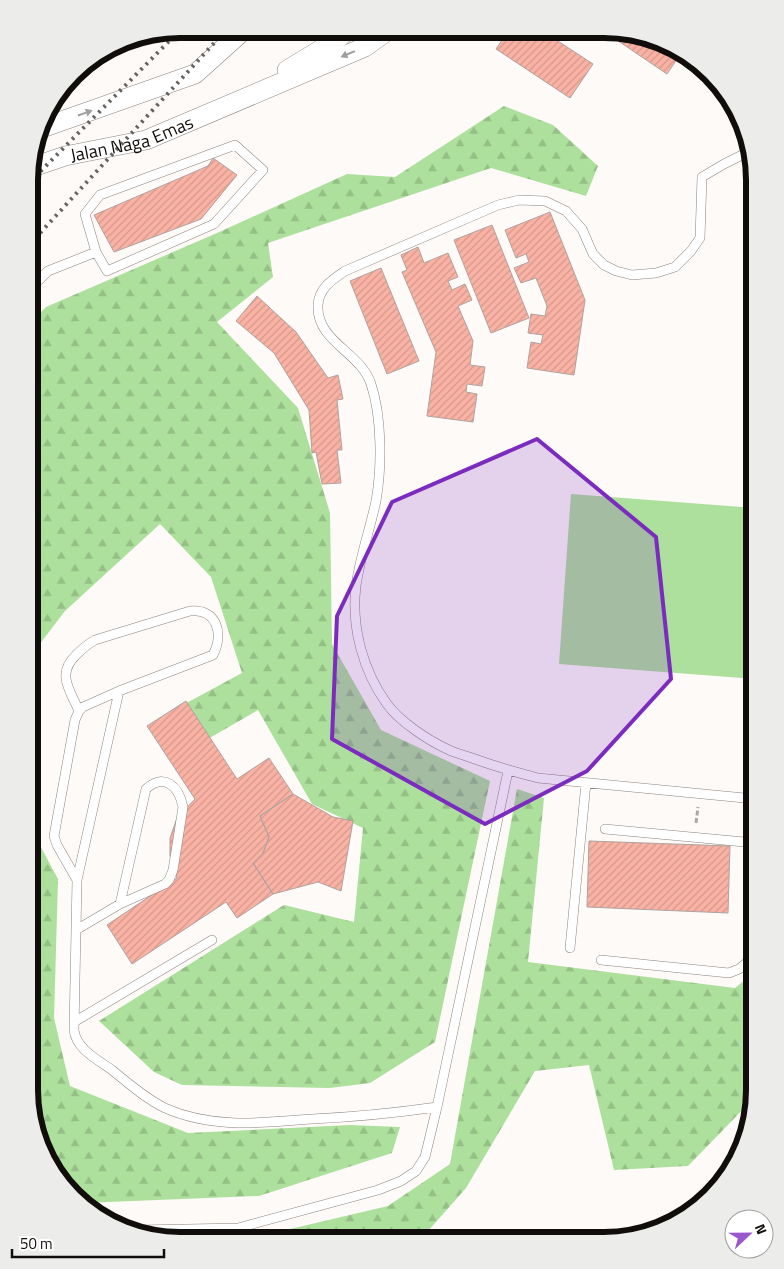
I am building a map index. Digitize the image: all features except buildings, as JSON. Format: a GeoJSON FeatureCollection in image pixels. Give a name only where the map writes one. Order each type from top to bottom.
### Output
{"type":"FeatureCollection","features":[{"type":"Feature","properties":{"kind":"street","name":"Jalan Naga Emas"},"geometry":{"type":"LineString","coordinates":[[194,74],[232,37]]}},
{"type":"Feature","properties":{"kind":"street","name":"Jalan Naga Emas"},"geometry":{"type":"LineString","coordinates":[[48,126],[194,74],[236,37]]}},
{"type":"Feature","properties":{"kind":"street","name":"Jalan Naga Emas"},"geometry":{"type":"LineString","coordinates":[[232,104],[339,37]]}},
{"type":"Feature","properties":{"kind":"street","name":"Jalan Naga Emas"},"geometry":{"type":"LineString","coordinates":[[39,165],[65,156],[146,140],[365,47],[379,37]]}},
{"type":"Feature","properties":{"kind":"lane"},"geometry":{"type":"LineString","coordinates":[[234,145],[263,170],[214,224],[107,271],[96,252],[85,214],[100,195],[234,145]]}},
{"type":"Feature","properties":{"kind":"lane"},"geometry":{"type":"LineString","coordinates":[[744,155],[702,177],[700,238],[691,251],[675,267],[656,273],[632,275],[616,272],[604,265],[593,254],[582,228],[566,211],[545,201],[519,200],[498,205],[345,272],[332,280],[323,289],[318,299],[318,312],[327,335],[360,364],[366,373],[371,383],[377,407],[379,477],[376,501],[356,586],[356,621],[363,658],[369,673],[388,705],[409,726],[448,750],[508,771],[538,778],[746,798]]}},
{"type":"Feature","properties":{"kind":"lane"},"geometry":{"type":"LineString","coordinates":[[37,283],[48,271],[96,252]]}},
{"type":"Feature","properties":{"kind":"lane"},"geometry":{"type":"LineString","coordinates":[[77,880],[57,845],[54,836],[75,720],[79,711],[87,705],[119,691],[213,654],[219,638],[216,624],[212,617],[205,612],[190,611],[95,640],[87,645],[72,659],[65,670],[67,683],[79,711]]}},
{"type":"Feature","properties":{"kind":"lane"},"geometry":{"type":"LineString","coordinates":[[119,691],[77,880],[74,1035],[82,1047],[138,1090],[164,1107],[194,1118],[223,1122],[255,1123],[383,1115],[437,1107]]}},
{"type":"Feature","properties":{"kind":"lane"},"geometry":{"type":"LineString","coordinates":[[159,1230],[238,1228],[378,1190],[400,1181],[416,1170],[425,1157],[437,1107],[508,771]]}},
{"type":"Feature","properties":{"kind":"lane"},"geometry":{"type":"LineString","coordinates":[[76,930],[120,904],[165,884],[171,875],[183,807],[181,797],[176,788],[169,783],[160,782],[146,789],[120,904]]}},
{"type":"Feature","properties":{"kind":"lane"},"geometry":{"type":"LineString","coordinates":[[570,948],[586,783]]}},
{"type":"Feature","properties":{"kind":"lane"},"geometry":{"type":"LineString","coordinates":[[605,829],[746,843]]}},
{"type":"Feature","properties":{"kind":"lane"},"geometry":{"type":"LineString","coordinates":[[74,1022],[212,940]]}},
{"type":"Feature","properties":{"kind":"lane"},"geometry":{"type":"LineString","coordinates":[[601,960],[729,974],[746,963]]}},
{"type":"Feature","properties":{"kind":"highlighted area"},"geometry":{"type":"Polygon","coordinates":[[[537,439],[656,537],[671,679],[587,771],[485,824],[332,739],[337,616],[392,502],[537,439]]]}},
{"type":"Feature","properties":{"kind":"green space"},"geometry":{"type":"Polygon","coordinates":[[[504,106],[553,125],[598,166],[586,196],[491,168],[268,243],[273,277],[217,322],[298,408],[330,513],[332,644],[381,730],[490,781],[435,1042],[370,1083],[330,1088],[182,1085],[154,1072],[99,1021],[284,905],[354,922],[363,828],[312,804],[258,710],[201,743],[179,707],[242,673],[211,577],[160,524],[65,611],[37,648],[37,317],[46,307],[347,174],[395,177],[504,106]]]}},
{"type":"Feature","properties":{"kind":"green space"},"geometry":{"type":"Polygon","coordinates":[[[571,494],[746,507],[746,678],[559,664],[571,494]]]}},
{"type":"Feature","properties":{"kind":"green space"},"geometry":{"type":"Polygon","coordinates":[[[517,789],[544,798],[528,962],[735,988],[746,979],[745,1107],[688,1166],[614,1170],[589,1065],[535,1071],[466,1188],[427,1232],[278,1232],[388,1206],[450,1164],[517,789]]]}},
{"type":"Feature","properties":{"kind":"green space"},"geometry":{"type":"Polygon","coordinates":[[[37,840],[58,879],[54,1018],[70,1086],[188,1133],[350,1125],[400,1127],[392,1153],[259,1196],[94,1203],[79,1190],[56,1161],[42,1126],[37,1090],[37,840]]]}},
{"type":"Feature","properties":{"kind":"railway"},"geometry":{"type":"LineString","coordinates":[[37,236],[220,37]]}},
{"type":"Feature","properties":{"kind":"railway"},"geometry":{"type":"LineString","coordinates":[[38,174],[172,38]]}}]}
